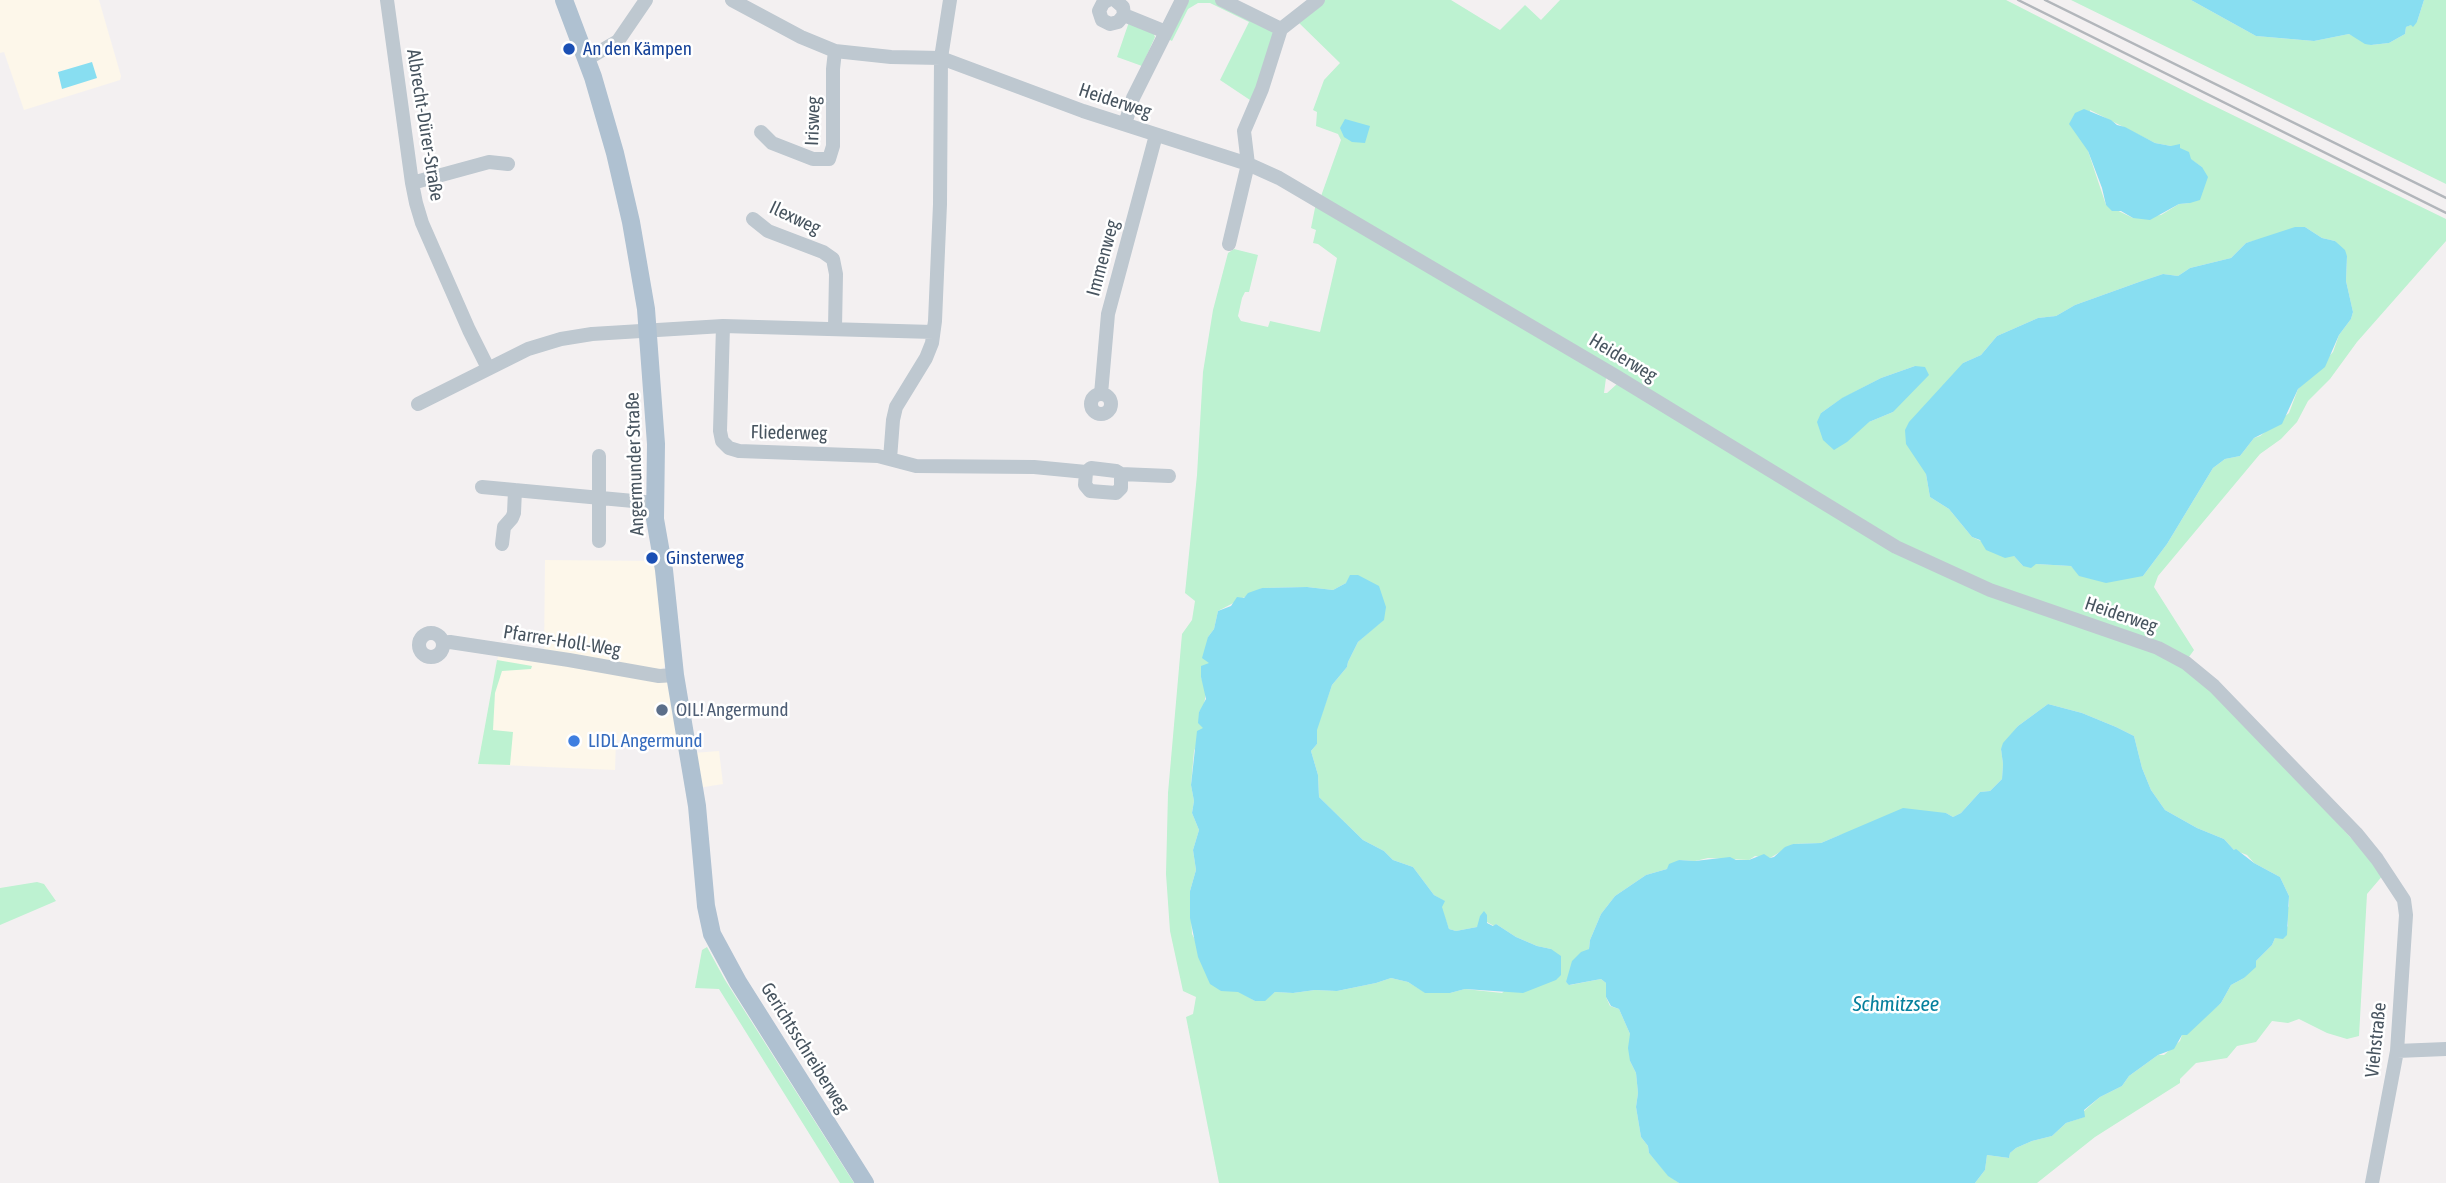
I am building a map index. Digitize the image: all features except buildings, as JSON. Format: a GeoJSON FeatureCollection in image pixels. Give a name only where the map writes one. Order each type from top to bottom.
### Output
{"type":"FeatureCollection","features":[{"type":"Feature","properties":{"kind":"main road","name":"Angermunder Straße"},"geometry":{"type":"LineString","coordinates":[[564,0],[604,113],[628,210],[649,331],[656,444],[655,503],[675,675],[697,806],[706,906],[712,933]]}},
{"type":"Feature","properties":{"kind":"main road","name":"Gerichtsschreiberweg"},"geometry":{"type":"LineString","coordinates":[[712,933],[738,982],[865,1183]]}},
{"type":"Feature","properties":{"kind":"street","name":"Albrecht-Dürer-Straße"},"geometry":{"type":"LineString","coordinates":[[387,0],[412,183],[422,223],[488,368]]}},
{"type":"Feature","properties":{"kind":"street"},"geometry":{"type":"LineString","coordinates":[[587,59],[618,41],[646,0]]}},
{"type":"Feature","properties":{"kind":"street","name":"Heiderweg"},"geometry":{"type":"LineString","coordinates":[[732,0],[801,37],[835,51],[891,57],[942,58],[1059,103],[1248,163],[1279,178],[1602,368],[1896,547],[1990,590],[2158,648],[2186,663],[2214,686],[2356,833],[2404,900]]}},
{"type":"Feature","properties":{"kind":"street"},"geometry":{"type":"LineString","coordinates":[[890,459],[896,407],[926,358],[933,331],[940,204],[942,58],[950,0]]}},
{"type":"Feature","properties":{"kind":"street"},"geometry":{"type":"LineString","coordinates":[[1108,0],[1100,7],[1102,20],[1114,24],[1124,15]]}},
{"type":"Feature","properties":{"kind":"street"},"geometry":{"type":"LineString","coordinates":[[1115,0],[1123,7],[1124,15]]}},
{"type":"Feature","properties":{"kind":"street"},"geometry":{"type":"LineString","coordinates":[[1125,124],[1133,98],[1182,0]]}},
{"type":"Feature","properties":{"kind":"street"},"geometry":{"type":"LineString","coordinates":[[1222,0],[1281,29]]}},
{"type":"Feature","properties":{"kind":"street"},"geometry":{"type":"LineString","coordinates":[[1229,244],[1248,163],[1244,131],[1262,89],[1281,29],[1318,0]]}},
{"type":"Feature","properties":{"kind":"street"},"geometry":{"type":"LineString","coordinates":[[1124,15],[1166,32]]}},
{"type":"Feature","properties":{"kind":"street","name":"Irisweg"},"geometry":{"type":"LineString","coordinates":[[761,132],[772,143],[814,159],[829,159],[833,146],[835,51]]}},
{"type":"Feature","properties":{"kind":"street","name":"Immenweg"},"geometry":{"type":"LineString","coordinates":[[1101,394],[1108,314],[1156,135]]}},
{"type":"Feature","properties":{"kind":"street"},"geometry":{"type":"LineString","coordinates":[[412,183],[489,162],[508,164]]}},
{"type":"Feature","properties":{"kind":"street","name":"Ilexweg"},"geometry":{"type":"LineString","coordinates":[[753,219],[768,231],[816,249],[833,259],[836,274],[835,328]]}},
{"type":"Feature","properties":{"kind":"street"},"geometry":{"type":"LineString","coordinates":[[418,404],[528,349],[561,339],[592,334],[723,326],[933,331]]}},
{"type":"Feature","properties":{"kind":"street","name":"Fliederweg"},"geometry":{"type":"LineString","coordinates":[[723,326],[720,431],[722,441],[729,448],[739,451],[854,454],[916,466],[1034,467],[1086,472],[1091,468],[1121,474],[1169,476]]}},
{"type":"Feature","properties":{"kind":"street"},"geometry":{"type":"LineString","coordinates":[[599,456],[599,541]]}},
{"type":"Feature","properties":{"kind":"street"},"geometry":{"type":"LineString","coordinates":[[1086,472],[1085,485],[1090,491],[1116,493],[1121,488],[1121,474]]}},
{"type":"Feature","properties":{"kind":"street"},"geometry":{"type":"LineString","coordinates":[[482,487],[655,503]]}},
{"type":"Feature","properties":{"kind":"street"},"geometry":{"type":"LineString","coordinates":[[502,544],[504,527],[514,513],[515,490]]}},
{"type":"Feature","properties":{"kind":"street","name":"Pfarrer-Holl-Weg"},"geometry":{"type":"LineString","coordinates":[[443,643],[569,660],[659,676],[675,675]]}},
{"type":"Feature","properties":{"kind":"street","name":"Viehstraße"},"geometry":{"type":"LineString","coordinates":[[2372,1183],[2398,1051],[2406,923],[2404,900]]}},
{"type":"Feature","properties":{"kind":"street"},"geometry":{"type":"LineString","coordinates":[[2398,1051],[2446,1049]]}},
{"type":"Feature","properties":{"kind":"shaded area"},"geometry":{"type":"Polygon","coordinates":[[[0,0],[99,0],[120,80],[24,110],[4,52],[0,53],[0,0]]]}},
{"type":"Feature","properties":{"kind":"shaded area"},"geometry":{"type":"Polygon","coordinates":[[[545,560],[654,561],[668,662],[657,675],[544,655],[545,560]]]}},
{"type":"Feature","properties":{"kind":"shaded area"},"geometry":{"type":"Polygon","coordinates":[[[499,651],[671,681],[680,743],[616,740],[615,770],[478,764],[499,651]]]}},
{"type":"Feature","properties":{"kind":"shaded area"},"geometry":{"type":"Polygon","coordinates":[[[719,751],[723,784],[698,788],[693,753],[719,751]]]}},
{"type":"Feature","properties":{"kind":"green space"},"geometry":{"type":"Polygon","coordinates":[[[1189,0],[1215,0],[1268,25],[1274,34],[1253,102],[1220,80],[1249,22],[1210,3],[1198,3],[1188,9],[1172,41],[1168,39],[1189,0]]]}},
{"type":"Feature","properties":{"kind":"green space"},"geometry":{"type":"Polygon","coordinates":[[[1323,0],[1451,0],[1500,30],[1525,5],[1541,20],[1560,0],[2006,0],[2204,101],[2446,219],[2446,241],[2357,342],[2330,379],[2308,401],[2297,422],[2281,439],[2260,454],[2158,576],[2154,587],[2194,650],[2186,661],[1991,588],[1898,545],[1320,199],[1341,140],[1338,134],[1316,126],[1317,112],[1313,110],[1324,80],[1340,63],[1297,21],[1323,0]],[[2090,110],[2088,151],[2106,205],[2133,218],[2161,215],[2179,204],[2190,203],[2202,167],[2171,146],[2155,143],[2090,110]],[[2305,227],[2246,243],[2231,258],[2190,268],[2178,276],[2163,274],[2075,305],[2056,316],[2038,318],[1997,336],[1981,355],[1963,363],[1926,474],[1930,497],[1949,509],[1972,537],[2014,556],[2023,566],[2071,566],[2076,571],[2143,576],[2167,544],[2213,468],[2225,459],[2240,456],[2254,438],[2289,413],[2298,389],[2333,352],[2339,335],[2351,319],[2353,312],[2346,281],[2347,256],[2335,241],[2322,238],[2305,227]],[[1915,366],[1881,378],[1821,413],[1869,422],[1893,412],[1915,366]]]}},
{"type":"Feature","properties":{"kind":"green space"},"geometry":{"type":"Polygon","coordinates":[[[2071,0],[2191,0],[2256,36],[2314,41],[2349,34],[2371,45],[2389,43],[2405,34],[2406,27],[2417,22],[2424,0],[2446,0],[2446,184],[2071,0]]]}},
{"type":"Feature","properties":{"kind":"green space"},"geometry":{"type":"Polygon","coordinates":[[[1130,19],[1153,32],[1155,37],[1142,66],[1117,57],[1130,19]]]}},
{"type":"Feature","properties":{"kind":"green space"},"geometry":{"type":"Polygon","coordinates":[[[1316,203],[1606,378],[1604,393],[1617,384],[1895,549],[2158,650],[2213,687],[2384,874],[2367,894],[2359,1036],[2347,1039],[2327,1033],[2299,1019],[2288,1023],[2272,1021],[2256,1042],[2237,1046],[2227,1058],[2196,1063],[2180,1079],[2180,1083],[2095,1137],[2037,1183],[1975,1183],[1985,1170],[1987,1155],[2009,1158],[2016,1148],[2052,1136],[2066,1123],[2084,1117],[2084,1111],[2100,1097],[2122,1086],[2129,1076],[2158,1055],[2164,1055],[2180,1041],[2182,1035],[2221,1003],[2231,985],[2244,978],[2275,938],[2288,926],[2289,896],[2280,877],[2254,863],[2247,855],[2234,850],[2224,839],[2165,810],[2151,790],[2134,736],[2082,713],[2048,704],[2018,726],[2001,749],[2002,779],[1990,791],[1980,792],[1961,813],[1953,817],[1946,813],[1840,835],[1821,843],[1793,844],[1770,858],[1755,856],[1749,860],[1679,860],[1667,869],[1646,875],[1615,896],[1601,914],[1589,949],[1566,982],[1570,985],[1601,979],[1606,983],[1606,997],[1610,1006],[1619,1009],[1630,1034],[1630,1061],[1636,1073],[1636,1107],[1641,1137],[1648,1146],[1649,1153],[1668,1175],[1679,1183],[1219,1183],[1186,1017],[1193,1014],[1196,997],[1183,991],[1170,931],[1166,874],[1168,793],[1182,634],[1192,620],[1195,601],[1185,593],[1197,475],[1203,372],[1213,310],[1228,253],[1234,249],[1258,255],[1249,292],[1245,292],[1242,298],[1238,316],[1241,321],[1268,327],[1270,321],[1320,332],[1337,258],[1313,243],[1316,230],[1311,228],[1316,203]],[[1346,583],[1333,590],[1307,587],[1262,588],[1218,611],[1214,629],[1208,637],[1210,663],[1201,677],[1206,691],[1204,706],[1199,712],[1204,728],[1194,751],[1191,785],[1194,801],[1192,813],[1199,830],[1193,850],[1196,870],[1190,891],[1192,934],[1221,991],[1238,991],[1255,1001],[1265,1000],[1275,992],[1337,991],[1391,978],[1408,982],[1426,993],[1450,993],[1465,989],[1502,993],[1551,949],[1516,937],[1496,924],[1494,926],[1487,922],[1486,917],[1477,927],[1456,931],[1449,929],[1441,907],[1444,901],[1434,895],[1413,867],[1393,860],[1384,851],[1363,840],[1319,797],[1318,775],[1311,751],[1317,744],[1316,730],[1332,685],[1347,667],[1358,642],[1383,620],[1346,583]]]}},
{"type":"Feature","properties":{"kind":"green space"},"geometry":{"type":"Polygon","coordinates":[[[497,660],[532,666],[531,669],[502,671],[495,693],[493,730],[513,732],[510,765],[478,764],[497,660]]]}},
{"type":"Feature","properties":{"kind":"green space"},"geometry":{"type":"Polygon","coordinates":[[[37,882],[44,884],[56,901],[0,925],[0,888],[37,882]]]}},
{"type":"Feature","properties":{"kind":"green space"},"geometry":{"type":"Polygon","coordinates":[[[707,947],[725,980],[854,1183],[840,1183],[719,989],[695,988],[702,950],[707,947]]]}},
{"type":"Feature","properties":{"kind":"water"},"geometry":{"type":"Polygon","coordinates":[[[2191,0],[2424,0],[2417,22],[2413,27],[2406,27],[2405,34],[2389,43],[2371,45],[2349,34],[2314,41],[2256,36],[2191,0]]]}},
{"type":"Feature","properties":{"kind":"water"},"geometry":{"type":"Polygon","coordinates":[[[92,62],[97,78],[62,89],[58,72],[92,62]]]}},
{"type":"Feature","properties":{"kind":"water"},"geometry":{"type":"Polygon","coordinates":[[[2084,109],[2155,143],[2171,146],[2180,144],[2180,148],[2189,152],[2191,159],[2202,167],[2208,177],[2200,200],[2179,204],[2150,220],[2112,211],[2106,205],[2088,151],[2069,124],[2075,113],[2084,109]]]}},
{"type":"Feature","properties":{"kind":"water"},"geometry":{"type":"Polygon","coordinates":[[[1345,119],[1370,126],[1365,143],[1352,142],[1344,137],[1340,128],[1345,119]]]}},
{"type":"Feature","properties":{"kind":"water"},"geometry":{"type":"Polygon","coordinates":[[[2295,227],[2305,227],[2322,238],[2335,241],[2345,250],[2346,281],[2353,312],[2351,319],[2339,335],[2325,367],[2298,389],[2282,424],[2254,438],[2240,456],[2225,459],[2213,468],[2167,544],[2143,576],[2106,583],[2079,576],[2071,566],[2023,566],[2014,556],[2005,558],[1986,550],[1980,540],[1972,537],[1949,509],[1930,497],[1926,474],[1906,444],[1905,430],[1909,422],[1963,363],[1981,355],[1997,336],[2038,318],[2056,316],[2075,305],[2163,274],[2178,276],[2190,268],[2231,258],[2246,243],[2295,227]]]}},
{"type":"Feature","properties":{"kind":"water"},"geometry":{"type":"Polygon","coordinates":[[[1915,366],[1925,367],[1929,375],[1893,412],[1869,422],[1834,450],[1823,440],[1817,422],[1821,413],[1842,398],[1881,378],[1915,366]]]}},
{"type":"Feature","properties":{"kind":"water"},"geometry":{"type":"Polygon","coordinates":[[[1350,575],[1358,575],[1379,586],[1386,607],[1384,620],[1358,642],[1347,667],[1332,685],[1317,730],[1317,744],[1311,751],[1318,775],[1319,797],[1363,840],[1384,851],[1393,860],[1413,867],[1434,895],[1445,901],[1442,907],[1449,929],[1456,931],[1477,927],[1484,911],[1487,923],[1493,926],[1496,924],[1516,937],[1551,949],[1561,956],[1561,975],[1556,980],[1523,993],[1465,989],[1450,993],[1425,993],[1408,982],[1391,978],[1337,991],[1275,992],[1265,1001],[1255,1001],[1238,992],[1221,991],[1210,984],[1198,957],[1190,918],[1190,891],[1196,870],[1193,850],[1199,830],[1192,813],[1194,801],[1191,785],[1197,731],[1203,728],[1198,723],[1199,712],[1206,699],[1201,666],[1209,663],[1202,658],[1208,637],[1214,629],[1218,611],[1231,606],[1237,597],[1244,598],[1248,593],[1262,588],[1307,587],[1333,590],[1346,583],[1350,575]]]}},
{"type":"Feature","properties":{"kind":"water","name":"Schmitzsee"},"geometry":{"type":"Polygon","coordinates":[[[2048,704],[2082,713],[2134,736],[2151,790],[2165,810],[2224,839],[2234,850],[2280,877],[2289,896],[2287,935],[2283,939],[2275,938],[2272,945],[2256,961],[2256,967],[2231,985],[2221,1003],[2187,1035],[2182,1035],[2174,1049],[2158,1055],[2129,1076],[2122,1086],[2100,1097],[2084,1110],[2085,1117],[2066,1123],[2052,1136],[2016,1148],[2009,1158],[1987,1155],[1985,1170],[1975,1183],[1679,1183],[1668,1176],[1649,1153],[1648,1146],[1641,1137],[1636,1107],[1636,1073],[1628,1048],[1630,1034],[1619,1009],[1611,1006],[1606,997],[1606,983],[1601,979],[1569,985],[1566,982],[1572,961],[1581,952],[1589,949],[1601,914],[1615,896],[1646,875],[1667,869],[1669,864],[1679,860],[1730,857],[1749,860],[1764,854],[1770,858],[1785,847],[1821,843],[1903,808],[1946,813],[1953,817],[1961,813],[1980,792],[1990,791],[2002,779],[2003,743],[2018,726],[2048,704]]]}},
{"type":"Feature","properties":{"kind":"railway"},"geometry":{"type":"LineString","coordinates":[[2018,0],[2446,213]]}},
{"type":"Feature","properties":{"kind":"railway"},"geometry":{"type":"LineString","coordinates":[[2045,0],[2446,198]]}},
{"type":"Feature","properties":{"kind":"place","name":"An den Kämpen"},"geometry":{"type":"Point","coordinates":[569,49]}},
{"type":"Feature","properties":{"kind":"place","name":"Ginsterweg"},"geometry":{"type":"Point","coordinates":[652,558]}},
{"type":"Feature","properties":{"kind":"place","name":"OIL! Angermund"},"geometry":{"type":"Point","coordinates":[662,710]}},
{"type":"Feature","properties":{"kind":"place","name":"LIDL Angermund"},"geometry":{"type":"Point","coordinates":[574,741]}}]}
